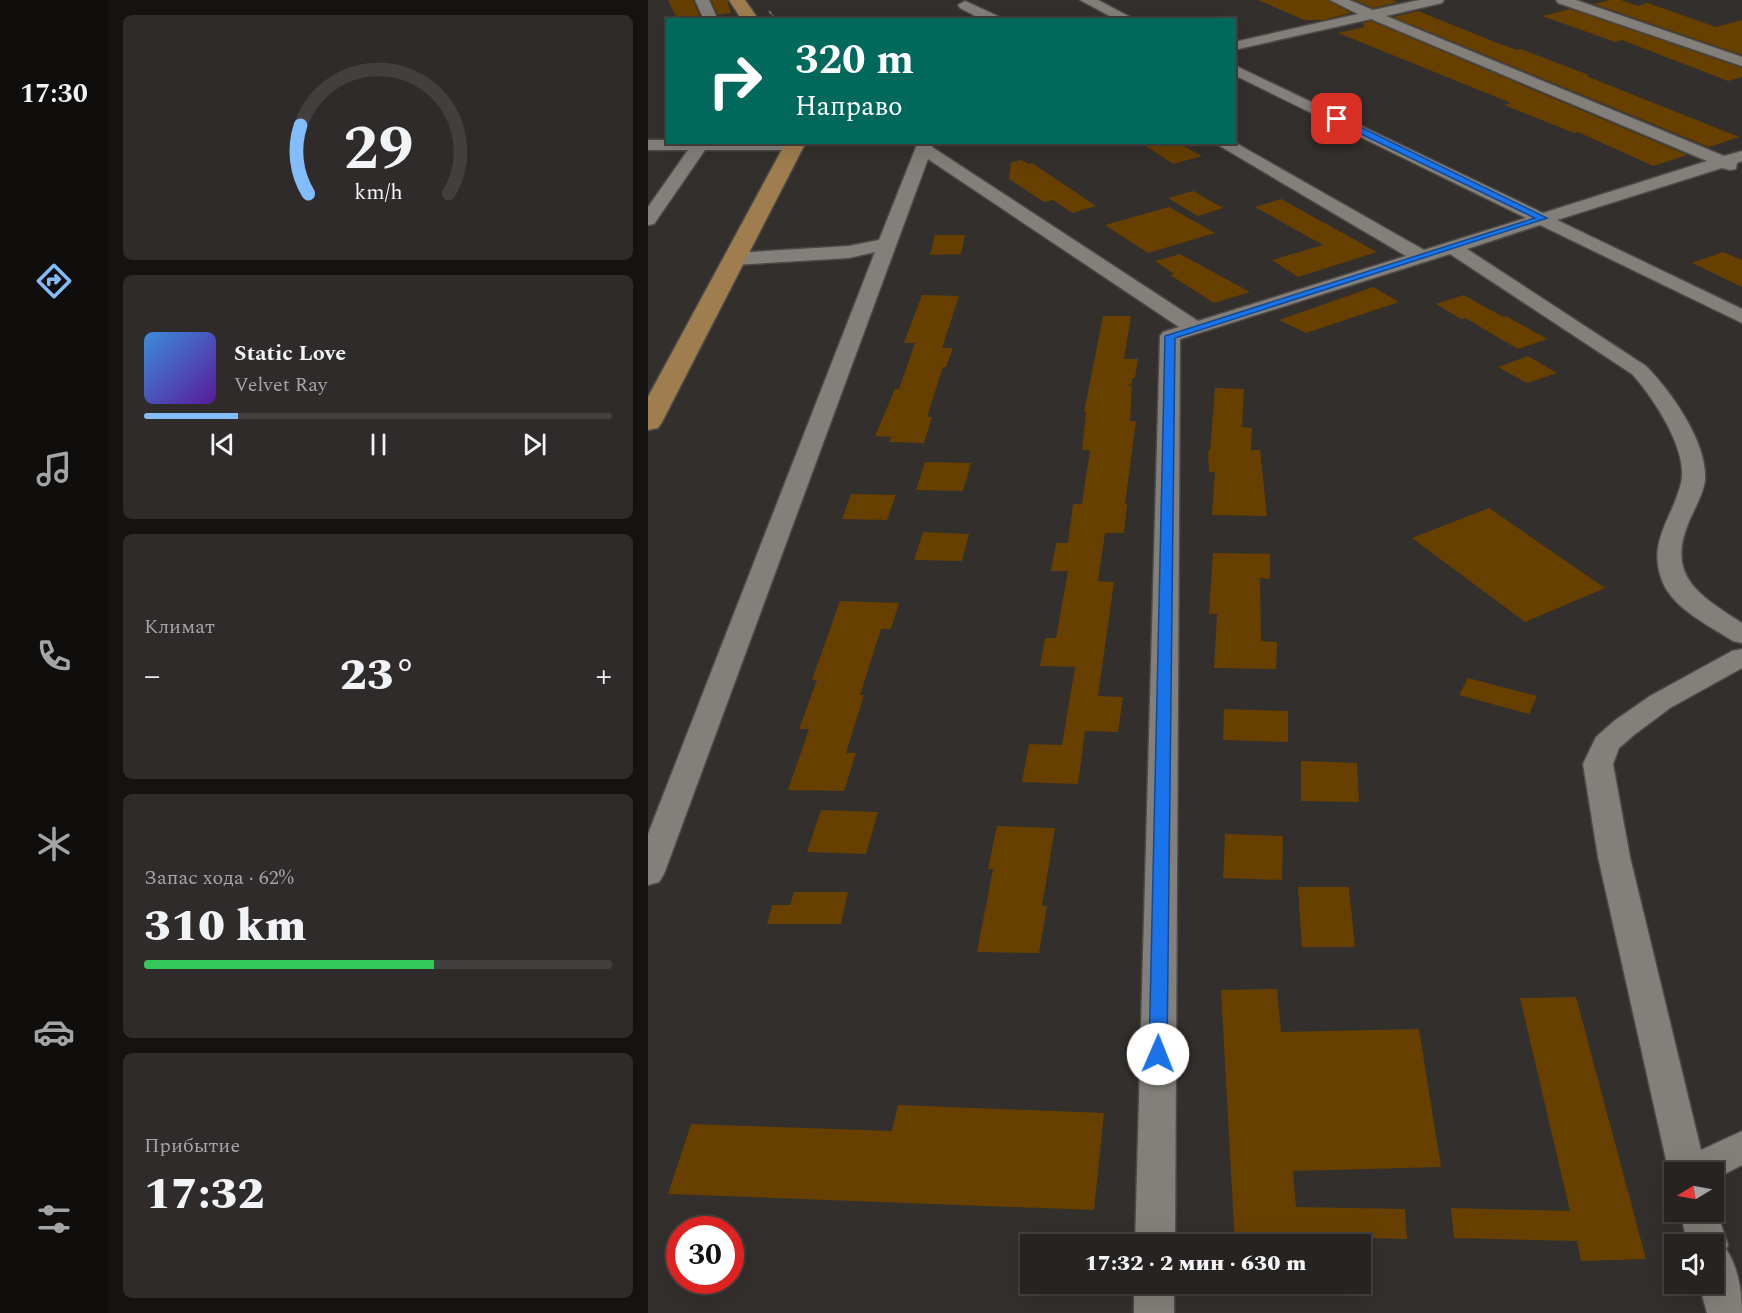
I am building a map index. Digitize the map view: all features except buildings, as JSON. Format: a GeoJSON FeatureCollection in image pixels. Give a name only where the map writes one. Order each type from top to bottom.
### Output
{"type":"FeatureCollection","features":[{"type":"Feature","properties":{"kind":"main road"},"geometry":{"type":"LineString","coordinates":[[737,0],[750,18]]}},
{"type":"Feature","properties":{"kind":"main road"},"geometry":{"type":"LineString","coordinates":[[648,422],[796,144]]}},
{"type":"Feature","properties":{"kind":"street"},"geometry":{"type":"LineString","coordinates":[[702,0],[710,18]]}},
{"type":"Feature","properties":{"kind":"street"},"geometry":{"type":"LineString","coordinates":[[1087,0],[1125,18]]}},
{"type":"Feature","properties":{"kind":"street"},"geometry":{"type":"LineString","coordinates":[[1337,0],[1742,170]]}},
{"type":"Feature","properties":{"kind":"street"},"geometry":{"type":"LineString","coordinates":[[1236,46],[1437,0]]}},
{"type":"Feature","properties":{"kind":"street"},"geometry":{"type":"LineString","coordinates":[[1563,0],[1742,62]]}},
{"type":"Feature","properties":{"kind":"street"},"geometry":{"type":"LineString","coordinates":[[964,7],[990,18]]}},
{"type":"Feature","properties":{"kind":"street"},"geometry":{"type":"LineString","coordinates":[[1236,70],[1742,317]]}},
{"type":"Feature","properties":{"kind":"street"},"geometry":{"type":"LineString","coordinates":[[648,220],[702,144]]}},
{"type":"Feature","properties":{"kind":"street"},"geometry":{"type":"LineString","coordinates":[[648,145],[796,144]]}},
{"type":"Feature","properties":{"kind":"street"},"geometry":{"type":"LineString","coordinates":[[1224,144],[1422,257]]}},
{"type":"Feature","properties":{"kind":"street"},"geometry":{"type":"LineString","coordinates":[[648,874],[925,146],[1195,328]]}},
{"type":"Feature","properties":{"kind":"street"},"geometry":{"type":"LineString","coordinates":[[1155,1234],[1170,336],[1742,156]]}},
{"type":"Feature","properties":{"kind":"street"},"geometry":{"type":"LineString","coordinates":[[734,259],[849,252],[889,244]]}},
{"type":"Feature","properties":{"kind":"street"},"geometry":{"type":"LineString","coordinates":[[1452,247],[1639,370],[1659,391],[1690,451],[1693,482],[1671,536],[1669,559],[1676,584],[1691,601],[1742,635]]}},
{"type":"Feature","properties":{"kind":"street"},"geometry":{"type":"LineString","coordinates":[[1687,1162],[1614,857],[1598,764],[1606,744],[1624,728],[1660,702],[1742,657]]}},
{"type":"Feature","properties":{"kind":"street"},"geometry":{"type":"LineString","coordinates":[[1713,1162],[1742,1148]]}},
{"type":"Feature","properties":{"kind":"street"},"geometry":{"type":"LineString","coordinates":[[1154,1294],[1154,1313]]}},
{"type":"Feature","properties":{"kind":"street"},"geometry":{"type":"LineString","coordinates":[[1722,1294],[1727,1313]]}},
{"type":"Feature","properties":{"kind":"route"},"geometry":{"type":"LineString","coordinates":[[1158,1054],[1170,336],[1543,218],[1337,119]]}}]}
